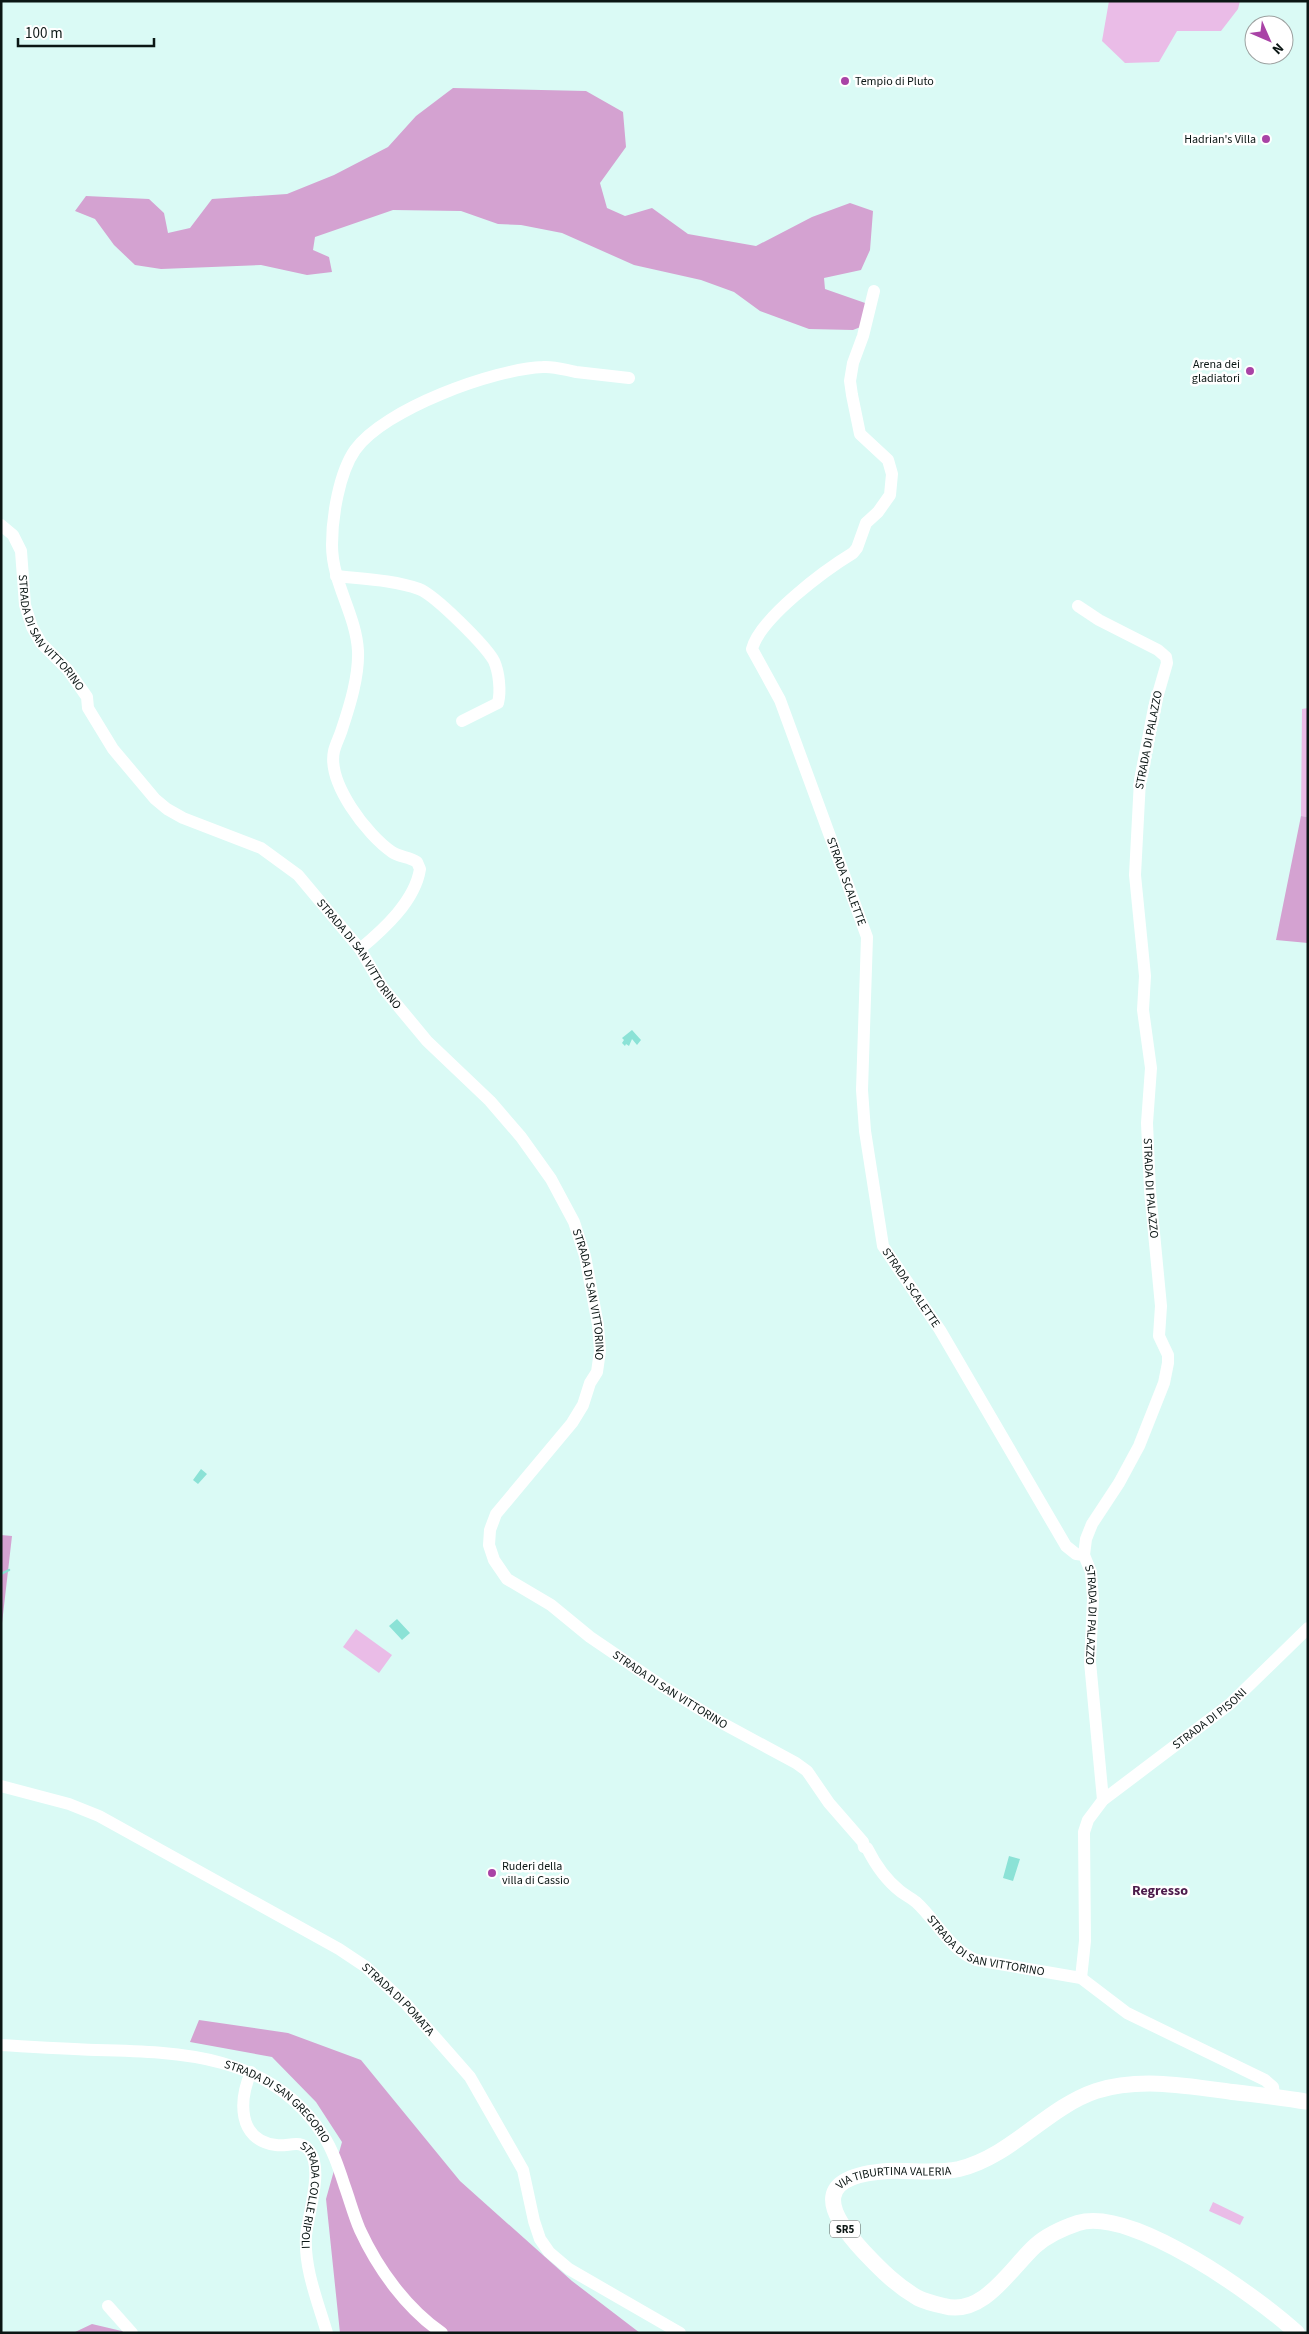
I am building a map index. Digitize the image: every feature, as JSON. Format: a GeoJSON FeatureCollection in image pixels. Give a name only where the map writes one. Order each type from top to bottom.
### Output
{"type":"FeatureCollection","features":[{"type":"Feature","properties":{"kind":"main road","name":"VIA TIBURTINA VALERIA"},"geometry":{"type":"LineString","coordinates":[[1298,2333],[1262,2302],[1179,2251],[1131,2228],[1107,2222],[1080,2222],[1056,2232],[1037,2244],[991,2291],[976,2302],[951,2308],[927,2302],[907,2292],[880,2269],[842,2226],[835,2213],[832,2201],[834,2194],[842,2184],[860,2174],[904,2170],[941,2171],[958,2169],[979,2162],[1014,2143],[1068,2104],[1101,2090],[1127,2085],[1177,2085],[1274,2095],[1308,2102]]}},
{"type":"Feature","properties":{"kind":"street","name":"STRADA SCALETTE"},"geometry":{"type":"LineString","coordinates":[[874,291],[863,336],[853,363],[850,381],[860,434],[888,460],[892,474],[890,495],[878,512],[866,523],[857,548],[853,553],[816,579],[766,623],[755,640],[752,649],[780,700],[867,937],[862,1090],[870,1171],[884,1246],[940,1330],[1066,1546],[1076,1554],[1084,1556]]}},
{"type":"Feature","properties":{"kind":"street"},"geometry":{"type":"LineString","coordinates":[[360,949],[376,935],[410,896],[415,888],[420,869],[416,862],[395,854],[373,835],[350,805],[336,774],[334,754],[346,717],[358,658],[355,629],[336,576],[332,556],[332,532],[344,475],[355,451],[380,427],[431,399],[475,381],[504,373],[546,366],[629,378]]}},
{"type":"Feature","properties":{"kind":"street","name":"STRADA DI SAN VITTORINO"},"geometry":{"type":"LineString","coordinates":[[1,525],[14,537],[22,555],[25,605],[32,627],[41,643],[68,670],[88,697],[88,708],[103,734],[131,770],[158,802],[174,814],[257,846],[283,862],[310,888],[360,949],[384,988],[427,1041],[490,1100],[532,1151],[553,1183],[574,1222],[585,1256],[600,1336],[597,1372],[590,1383],[583,1405],[572,1423],[496,1514],[490,1530],[489,1541],[499,1569],[510,1581],[551,1606],[590,1637],[656,1683],[722,1723],[782,1754],[807,1772],[829,1803],[863,1842],[864,1847],[867,1848],[884,1875],[900,1891],[914,1901],[953,1947],[963,1954],[976,1960],[1081,1978],[1127,2013],[1266,2080],[1273,2087],[1274,2095]]}},
{"type":"Feature","properties":{"kind":"street"},"geometry":{"type":"LineString","coordinates":[[336,576],[406,586],[422,591],[440,604],[487,652],[496,669],[499,701],[493,707],[462,721]]}},
{"type":"Feature","properties":{"kind":"street","name":"STRADA DI PALAZZO"},"geometry":{"type":"LineString","coordinates":[[1078,606],[1100,620],[1158,650],[1166,657],[1167,663],[1154,708],[1140,780],[1135,875],[1145,976],[1143,1006],[1151,1068],[1146,1118],[1150,1191],[1161,1306],[1159,1336],[1168,1355],[1164,1383],[1139,1446],[1119,1483],[1089,1529],[1084,1556],[1091,1572],[1094,1599],[1090,1662],[1103,1800]]}},
{"type":"Feature","properties":{"kind":"street","name":"STRADA DI PISONI"},"geometry":{"type":"LineString","coordinates":[[1081,1978],[1085,1941],[1084,1832],[1088,1820],[1103,1800],[1230,1704],[1308,1628]]}},
{"type":"Feature","properties":{"kind":"street","name":"STRADA DI POMATA"},"geometry":{"type":"LineString","coordinates":[[1,1786],[69,1804],[94,1814],[339,1949],[366,1967],[417,2016],[473,2081],[522,2167],[527,2182],[534,2221],[540,2239],[549,2252],[569,2269],[680,2333]]}},
{"type":"Feature","properties":{"kind":"street","name":"STRADA DI SAN GREGORIO"},"geometry":{"type":"LineString","coordinates":[[1,2046],[167,2052],[216,2060],[250,2072],[285,2093],[317,2126],[332,2152],[360,2228],[371,2250],[408,2302],[442,2333]]}},
{"type":"Feature","properties":{"kind":"street","name":"STRADA COLLE RIPOLI"},"geometry":{"type":"LineString","coordinates":[[250,2072],[242,2101],[243,2113],[248,2128],[256,2136],[269,2144],[303,2145],[310,2151],[313,2160],[315,2173],[306,2251],[327,2333]]}},
{"type":"Feature","properties":{"kind":"street"},"geometry":{"type":"LineString","coordinates":[[108,2306],[132,2333]]}},
{"type":"Feature","properties":{"kind":"shaded area"},"geometry":{"type":"Polygon","coordinates":[[[1109,1],[1240,1],[1238,9],[1221,31],[1177,31],[1159,62],[1125,63],[1102,41],[1109,1]]]}},
{"type":"Feature","properties":{"kind":"shaded area"},"geometry":{"type":"Polygon","coordinates":[[[453,88],[586,91],[623,112],[626,147],[600,183],[607,208],[625,216],[652,208],[688,234],[756,246],[812,217],[850,203],[873,211],[870,250],[861,270],[824,278],[825,289],[868,304],[868,324],[853,330],[809,329],[760,311],[734,292],[701,280],[634,265],[562,233],[521,225],[498,224],[461,211],[393,210],[315,237],[313,250],[329,257],[332,272],[307,275],[261,265],[161,269],[135,265],[114,245],[95,219],[75,211],[86,196],[149,199],[164,213],[168,233],[190,228],[212,199],[287,194],[334,175],[388,147],[416,116],[453,88]]]}},
{"type":"Feature","properties":{"kind":"shaded area"},"geometry":{"type":"Polygon","coordinates":[[[1308,708],[1308,817],[1301,816],[1302,709],[1308,708]]]}},
{"type":"Feature","properties":{"kind":"shaded area"},"geometry":{"type":"Polygon","coordinates":[[[1301,816],[1308,817],[1308,943],[1276,940],[1301,816]]]}},
{"type":"Feature","properties":{"kind":"shaded area"},"geometry":{"type":"Polygon","coordinates":[[[632,1030],[641,1040],[637,1045],[632,1039],[629,1046],[626,1044],[625,1046],[622,1043],[624,1040],[622,1038],[632,1030]]]}},
{"type":"Feature","properties":{"kind":"shaded area"},"geometry":{"type":"Polygon","coordinates":[[[201,1469],[207,1474],[198,1484],[193,1480],[201,1469]]]}},
{"type":"Feature","properties":{"kind":"shaded area"},"geometry":{"type":"Polygon","coordinates":[[[1,1535],[12,1536],[1,1632],[1,1535]]]}},
{"type":"Feature","properties":{"kind":"shaded area"},"geometry":{"type":"Polygon","coordinates":[[[397,1619],[410,1633],[402,1640],[389,1626],[397,1619]]]}},
{"type":"Feature","properties":{"kind":"shaded area"},"geometry":{"type":"Polygon","coordinates":[[[356,1629],[392,1655],[379,1673],[343,1647],[356,1629]]]}},
{"type":"Feature","properties":{"kind":"shaded area"},"geometry":{"type":"Polygon","coordinates":[[[1009,1856],[1020,1859],[1013,1881],[1003,1878],[1009,1856]]]}},
{"type":"Feature","properties":{"kind":"shaded area"},"geometry":{"type":"Polygon","coordinates":[[[199,2020],[288,2033],[361,2060],[460,2181],[572,2281],[640,2333],[340,2333],[326,2199],[342,2142],[316,2102],[272,2057],[190,2042],[199,2020]]]}},
{"type":"Feature","properties":{"kind":"shaded area"},"geometry":{"type":"Polygon","coordinates":[[[1213,2202],[1244,2217],[1240,2225],[1209,2211],[1213,2202]]]}},
{"type":"Feature","properties":{"kind":"shaded area"},"geometry":{"type":"Polygon","coordinates":[[[92,2324],[130,2333],[73,2333],[92,2324]]]}},
{"type":"Feature","properties":{"kind":"waterway"},"geometry":{"type":"LineString","coordinates":[[1,1574],[9,1570]]}},
{"type":"Feature","properties":{"kind":"place","name":"Tempio di Pluto"},"geometry":{"type":"Point","coordinates":[845,81]}},
{"type":"Feature","properties":{"kind":"place","name":"Hadrian's Villa"},"geometry":{"type":"Point","coordinates":[1266,139]}},
{"type":"Feature","properties":{"kind":"place","name":"Arena dei gladiatori"},"geometry":{"type":"Point","coordinates":[1250,371]}},
{"type":"Feature","properties":{"kind":"place","name":"Ruderi della villa di Cassio"},"geometry":{"type":"Point","coordinates":[492,1873]}},
{"type":"Feature","properties":{"kind":"district","name":"Regresso"},"geometry":{"type":"Point","coordinates":[1160,1891]}}]}
